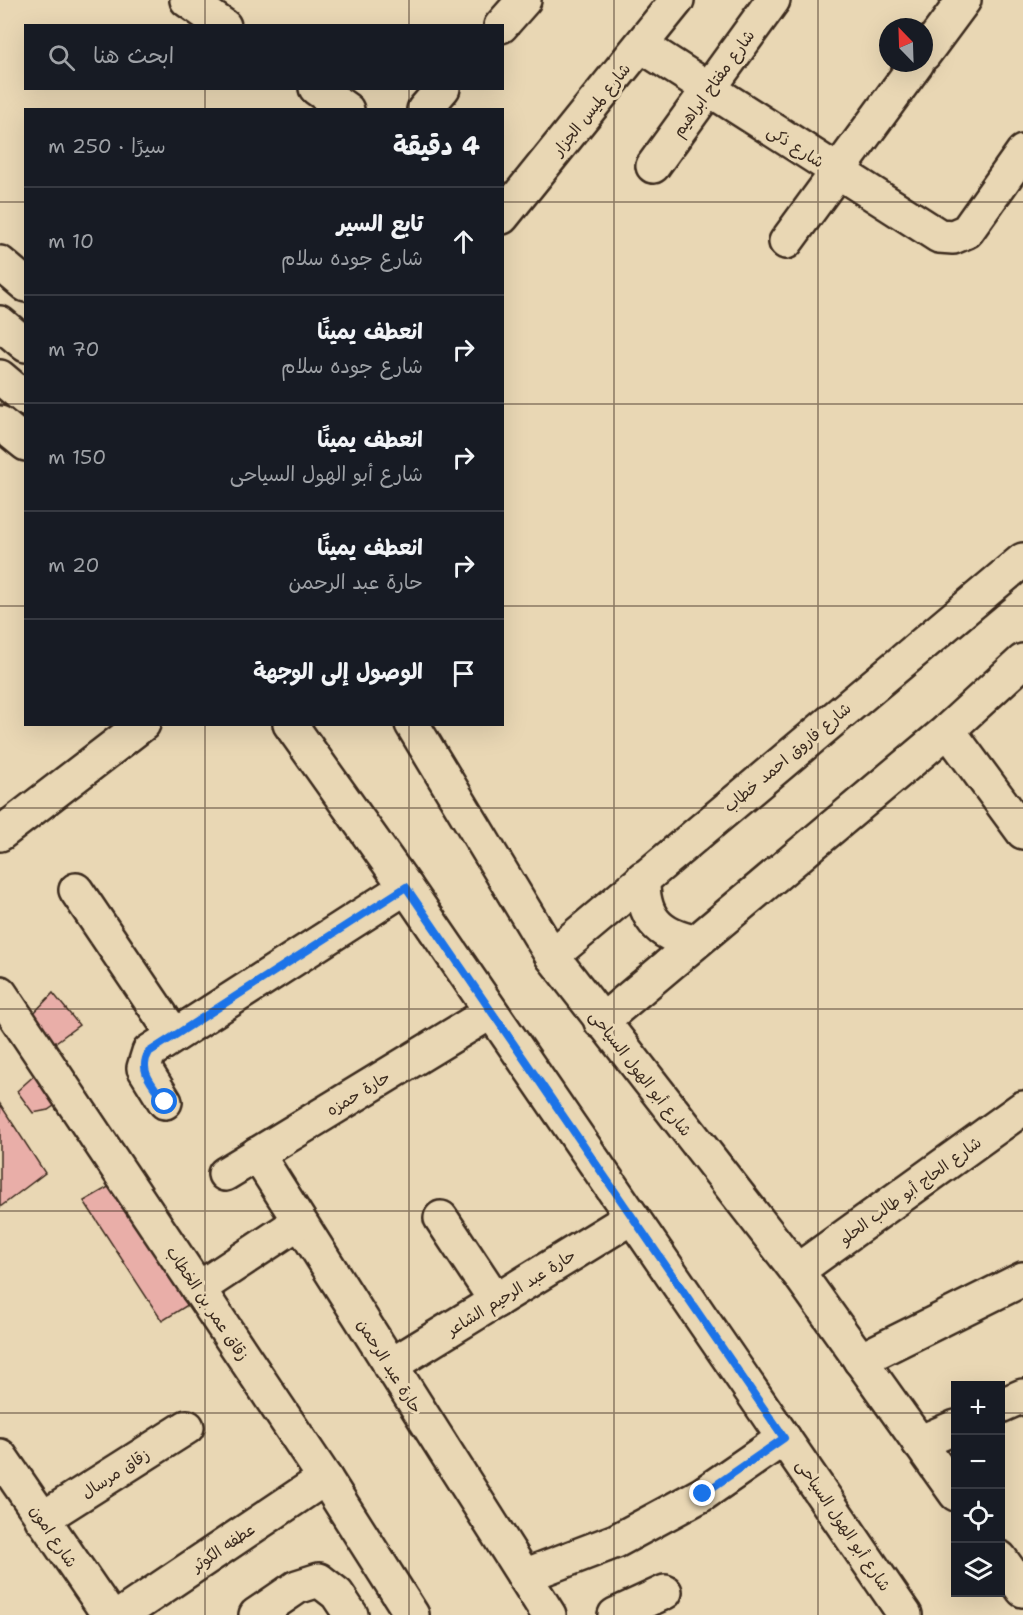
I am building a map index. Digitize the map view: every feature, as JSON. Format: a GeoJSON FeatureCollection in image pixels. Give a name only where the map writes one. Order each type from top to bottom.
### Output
{"type":"FeatureCollection","features":[{"type":"Feature","properties":{"kind":"street"},"geometry":{"type":"LineString","coordinates":[[187,0],[221,24]]}},
{"type":"Feature","properties":{"kind":"street"},"geometry":{"type":"LineString","coordinates":[[503,24],[524,0]]}},
{"type":"Feature","properties":{"kind":"street","name":"شارع لميس الجزار"},"geometry":{"type":"LineString","coordinates":[[504,215],[677,0]]}},
{"type":"Feature","properties":{"kind":"street","name":"شارع مفتاح ابراهيم"},"geometry":{"type":"LineString","coordinates":[[653,166],[773,0]]}},
{"type":"Feature","properties":{"kind":"street"},"geometry":{"type":"LineString","coordinates":[[933,42],[964,0]]}},
{"type":"Feature","properties":{"kind":"street","name":"شارع ذكى"},"geometry":{"type":"LineString","coordinates":[[642,46],[926,230],[939,236],[953,237],[967,231],[1023,152]]}},
{"type":"Feature","properties":{"kind":"street"},"geometry":{"type":"LineString","coordinates":[[786,242],[910,72]]}},
{"type":"Feature","properties":{"kind":"street"},"geometry":{"type":"LineString","coordinates":[[319,90],[344,108]]}},
{"type":"Feature","properties":{"kind":"street"},"geometry":{"type":"LineString","coordinates":[[426,108],[441,90]]}},
{"type":"Feature","properties":{"kind":"street"},"geometry":{"type":"LineString","coordinates":[[0,263],[24,283]]}},
{"type":"Feature","properties":{"kind":"street"},"geometry":{"type":"LineString","coordinates":[[0,323],[24,343]]}},
{"type":"Feature","properties":{"kind":"street"},"geometry":{"type":"LineString","coordinates":[[0,377],[24,397]]}},
{"type":"Feature","properties":{"kind":"street","name":"شارع فاروق احمد خطاب"},"geometry":{"type":"LineString","coordinates":[[552,956],[1023,561]]}},
{"type":"Feature","properties":{"kind":"street"},"geometry":{"type":"LineString","coordinates":[[601,1022],[948,730],[1023,661]]}},
{"type":"Feature","properties":{"kind":"street"},"geometry":{"type":"LineString","coordinates":[[0,834],[140,726]]}},
{"type":"Feature","properties":{"kind":"street","name":"شارع أبو الهول السياحى"},"geometry":{"type":"LineString","coordinates":[[291,726],[406,887],[905,1615]]}},
{"type":"Feature","properties":{"kind":"street","name":"شارع أبو الهول السياحى"},"geometry":{"type":"LineString","coordinates":[[413,726],[552,956],[601,1022],[797,1271],[952,1489]]}},
{"type":"Feature","properties":{"kind":"street"},"geometry":{"type":"LineString","coordinates":[[948,730],[1023,832]]}},
{"type":"Feature","properties":{"kind":"street"},"geometry":{"type":"LineString","coordinates":[[643,878],[642,897],[649,915],[660,929],[676,939],[694,942]]}},
{"type":"Feature","properties":{"kind":"street"},"geometry":{"type":"LineString","coordinates":[[165,1102],[147,1077],[144,1060],[149,1052],[406,887]]}},
{"type":"Feature","properties":{"kind":"street"},"geometry":{"type":"LineString","coordinates":[[76,890],[174,1035]]}},
{"type":"Feature","properties":{"kind":"street","name":"زقاق عمر بن الخطاب"},"geometry":{"type":"LineString","coordinates":[[0,993],[325,1478],[412,1615]]}},
{"type":"Feature","properties":{"kind":"street","name":"حارة حمزه"},"geometry":{"type":"LineString","coordinates":[[225,1174],[491,1012]]}},
{"type":"Feature","properties":{"kind":"street","name":"شارع الحاج أبو طالب الحلو"},"geometry":{"type":"LineString","coordinates":[[797,1271],[1023,1108]]}},
{"type":"Feature","properties":{"kind":"street","name":"حارة عبد الرحمن"},"geometry":{"type":"LineString","coordinates":[[257,1154],[549,1615]]}},
{"type":"Feature","properties":{"kind":"street","name":"حارة عبد الرحيم الشاعر"},"geometry":{"type":"LineString","coordinates":[[390,1366],[632,1217]]}},
{"type":"Feature","properties":{"kind":"street"},"geometry":{"type":"LineString","coordinates":[[441,1218],[496,1301]]}},
{"type":"Feature","properties":{"kind":"street"},"geometry":{"type":"LineString","coordinates":[[198,1289],[299,1222]]}},
{"type":"Feature","properties":{"kind":"street"},"geometry":{"type":"LineString","coordinates":[[860,1360],[1023,1279]]}},
{"type":"Feature","properties":{"kind":"street"},"geometry":{"type":"LineString","coordinates":[[1005,1404],[1023,1396]]}},
{"type":"Feature","properties":{"kind":"street","name":"زقاق مرسال"},"geometry":{"type":"LineString","coordinates":[[42,1519],[187,1427]]}},
{"type":"Feature","properties":{"kind":"street"},"geometry":{"type":"LineString","coordinates":[[919,1443],[951,1429]]}},
{"type":"Feature","properties":{"kind":"street"},"geometry":{"type":"LineString","coordinates":[[524,1576],[616,1541],[703,1494],[784,1438]]}},
{"type":"Feature","properties":{"kind":"street","name":"شارع امون"},"geometry":{"type":"LineString","coordinates":[[0,1456],[108,1615]]}},
{"type":"Feature","properties":{"kind":"street","name":"عطفه الكوثر"},"geometry":{"type":"LineString","coordinates":[[121,1615],[325,1478]]}},
{"type":"Feature","properties":{"kind":"street"},"geometry":{"type":"LineString","coordinates":[[256,1615],[297,1587],[319,1580],[337,1594],[351,1615]]}},
{"type":"Feature","properties":{"kind":"street"},"geometry":{"type":"LineString","coordinates":[[615,1615],[665,1592]]}},
{"type":"Feature","properties":{"kind":"building"},"geometry":{"type":"Polygon","coordinates":[[[53,993],[79,1025],[49,1047],[30,1017],[53,993]]]}},
{"type":"Feature","properties":{"kind":"building"},"geometry":{"type":"Polygon","coordinates":[[[47,1064],[67,1097],[48,1110],[33,1113],[17,1091],[47,1064]]]}},
{"type":"Feature","properties":{"kind":"building"},"geometry":{"type":"Polygon","coordinates":[[[0,1104],[45,1173],[0,1207],[0,1104]]]}},
{"type":"Feature","properties":{"kind":"building"},"geometry":{"type":"Polygon","coordinates":[[[124,1178],[199,1298],[162,1321],[84,1201],[124,1178]]]}},
{"type":"Feature","properties":{"kind":"route"},"geometry":{"type":"LineString","coordinates":[[165,1102],[147,1077],[144,1068],[144,1060],[149,1052],[406,887],[784,1438],[703,1494]]}}]}
